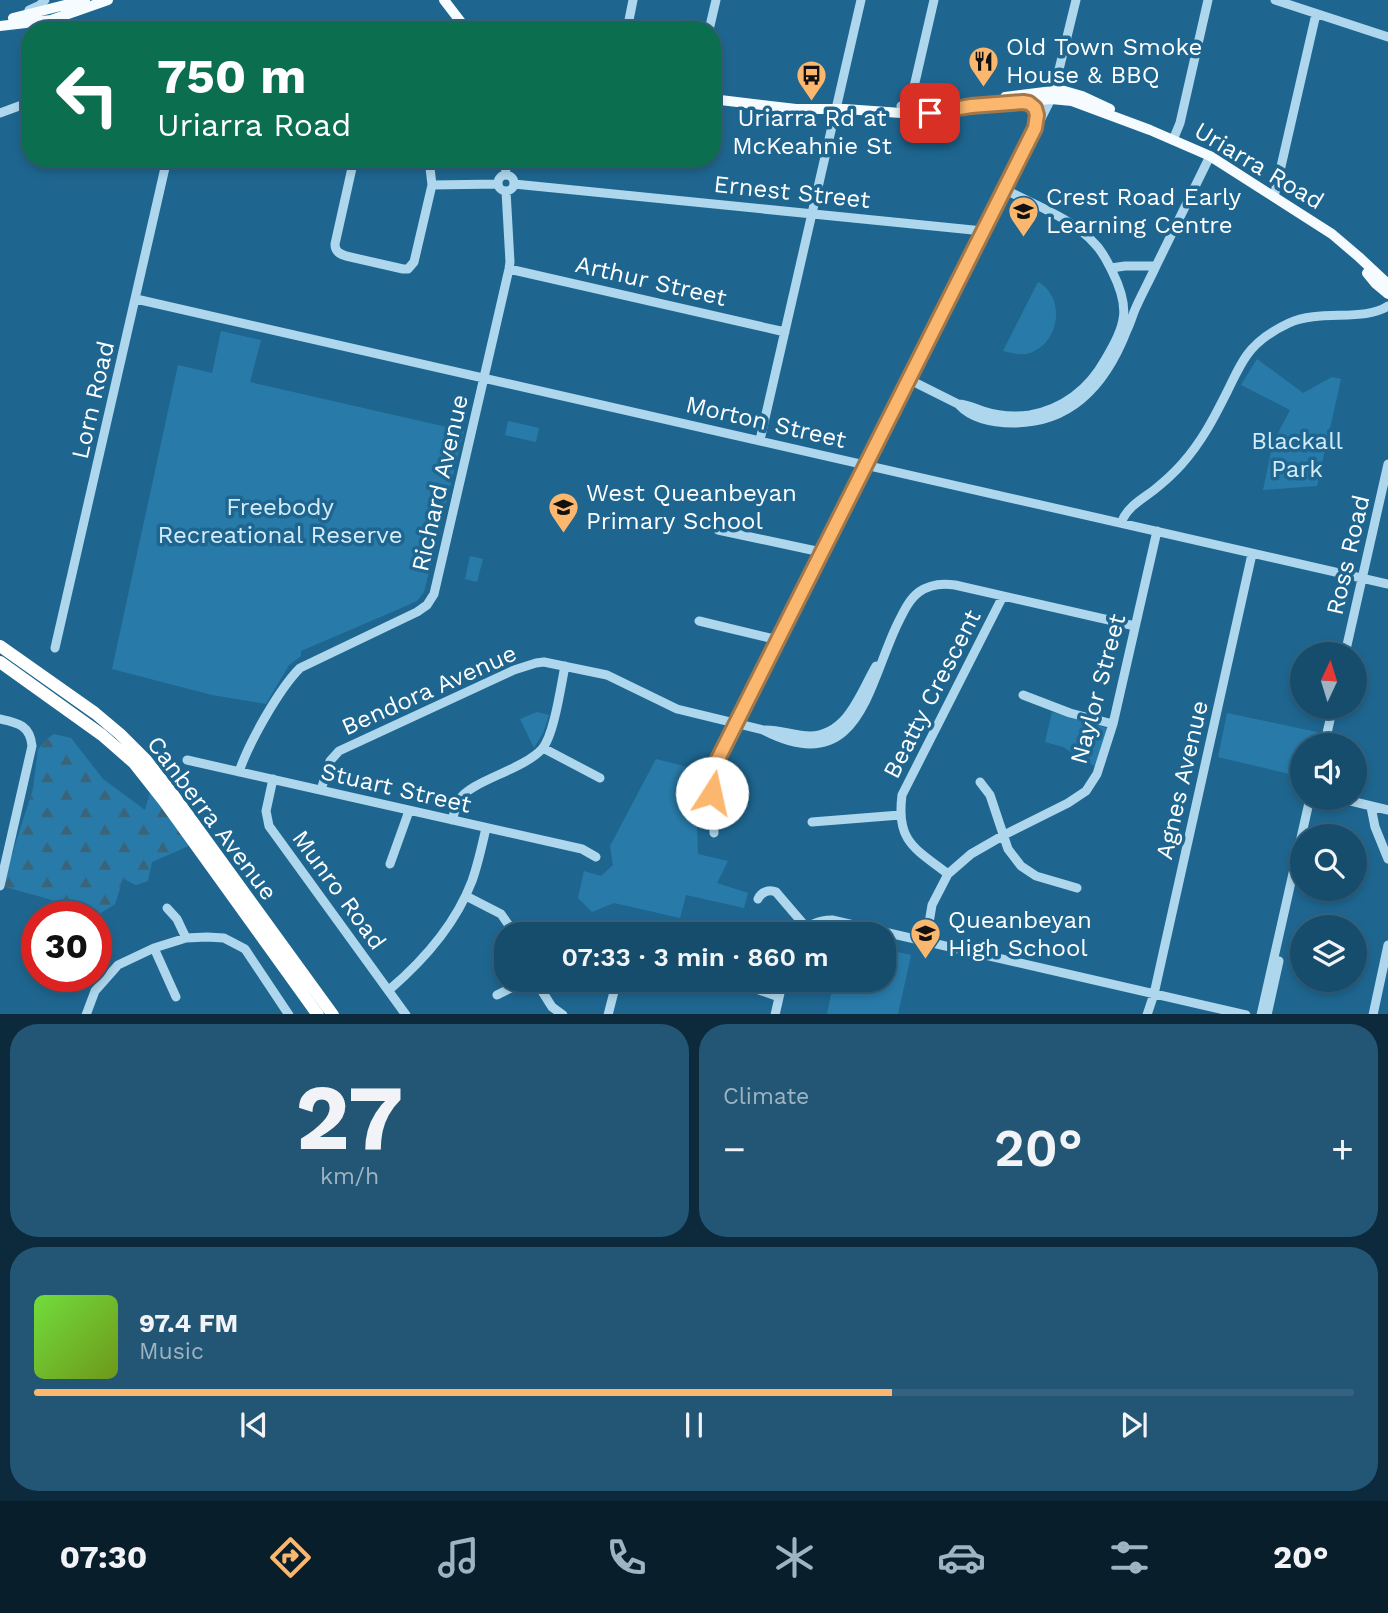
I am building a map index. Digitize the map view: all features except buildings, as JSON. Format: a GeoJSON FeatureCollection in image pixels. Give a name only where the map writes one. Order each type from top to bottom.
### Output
{"type":"FeatureCollection","features":[{"type":"Feature","properties":{"kind":"highway","name":"Canberra Avenue"},"geometry":{"type":"LineString","coordinates":[[0,646],[95,713],[146,760],[333,1014]]}},
{"type":"Feature","properties":{"kind":"highway","name":"Canberra Avenue"},"geometry":{"type":"LineString","coordinates":[[0,662],[102,735],[134,763],[318,1014]]}},
{"type":"Feature","properties":{"kind":"main road"},"geometry":{"type":"LineString","coordinates":[[27,21],[51,20],[65,7],[85,0]]}},
{"type":"Feature","properties":{"kind":"main road"},"geometry":{"type":"LineString","coordinates":[[65,7],[108,0]]}},
{"type":"Feature","properties":{"kind":"main road"},"geometry":{"type":"LineString","coordinates":[[444,0],[460,21]]}},
{"type":"Feature","properties":{"kind":"main road"},"geometry":{"type":"LineString","coordinates":[[3,22],[21,21]]}},
{"type":"Feature","properties":{"kind":"main road","name":"Uriarra Road"},"geometry":{"type":"LineString","coordinates":[[721,100],[796,109],[925,113],[1023,102],[1052,94]]}},
{"type":"Feature","properties":{"kind":"main road","name":"Uriarra Road"},"geometry":{"type":"LineString","coordinates":[[971,106],[1004,97],[1052,94],[1150,130],[1210,156],[1344,243],[1385,289]]}},
{"type":"Feature","properties":{"kind":"main road","name":"Uriarra Road"},"geometry":{"type":"LineString","coordinates":[[840,109],[901,106],[949,109]]}},
{"type":"Feature","properties":{"kind":"street"},"geometry":{"type":"LineString","coordinates":[[3,22],[45,0]]}},
{"type":"Feature","properties":{"kind":"street"},"geometry":{"type":"LineString","coordinates":[[629,21],[633,0]]}},
{"type":"Feature","properties":{"kind":"street"},"geometry":{"type":"LineString","coordinates":[[711,21],[716,0]]}},
{"type":"Feature","properties":{"kind":"street"},"geometry":{"type":"LineString","coordinates":[[760,440],[812,213],[840,109],[861,0]]}},
{"type":"Feature","properties":{"kind":"street"},"geometry":{"type":"LineString","coordinates":[[901,106],[907,103],[913,91],[934,0]]}},
{"type":"Feature","properties":{"kind":"street"},"geometry":{"type":"LineString","coordinates":[[713,834],[714,770],[1052,94],[1076,0]]}},
{"type":"Feature","properties":{"kind":"street"},"geometry":{"type":"LineString","coordinates":[[1173,140],[1180,123],[1208,0]]}},
{"type":"Feature","properties":{"kind":"street"},"geometry":{"type":"LineString","coordinates":[[1275,0],[1388,37]]}},
{"type":"Feature","properties":{"kind":"street"},"geometry":{"type":"LineString","coordinates":[[1274,197],[1316,14]]}},
{"type":"Feature","properties":{"kind":"street"},"geometry":{"type":"LineString","coordinates":[[913,91],[915,100],[924,107]]}},
{"type":"Feature","properties":{"kind":"street"},"geometry":{"type":"LineString","coordinates":[[1023,102],[1031,104],[1035,109],[1035,128]]}},
{"type":"Feature","properties":{"kind":"street"},"geometry":{"type":"LineString","coordinates":[[0,113],[21,105]]}},
{"type":"Feature","properties":{"kind":"street"},"geometry":{"type":"LineString","coordinates":[[908,379],[958,404],[968,413],[1006,423],[1039,420],[1060,412],[1083,398],[1103,378],[1210,156]]}},
{"type":"Feature","properties":{"kind":"street","name":"Lorn Road"},"geometry":{"type":"LineString","coordinates":[[55,648],[165,168]]}},
{"type":"Feature","properties":{"kind":"street"},"geometry":{"type":"LineString","coordinates":[[352,168],[335,244],[337,251],[408,269],[414,262],[432,185],[430,168]]}},
{"type":"Feature","properties":{"kind":"street"},"geometry":{"type":"LineString","coordinates":[[506,168],[506,175]]}},
{"type":"Feature","properties":{"kind":"street"},"geometry":{"type":"LineString","coordinates":[[506,175],[511,176],[514,184],[511,190],[506,191],[498,184],[499,178],[506,175]]}},
{"type":"Feature","properties":{"kind":"street"},"geometry":{"type":"LineString","coordinates":[[432,185],[498,184]]}},
{"type":"Feature","properties":{"kind":"street","name":"Ernest Street"},"geometry":{"type":"LineString","coordinates":[[514,184],[983,231]]}},
{"type":"Feature","properties":{"kind":"street"},"geometry":{"type":"LineString","coordinates":[[1004,189],[1073,225],[1113,260],[1134,266]]}},
{"type":"Feature","properties":{"kind":"street","name":"Richard Avenue"},"geometry":{"type":"LineString","coordinates":[[239,772],[244,757],[263,723],[286,684],[300,668],[411,615],[422,609],[432,598],[438,582],[509,269],[506,191]]}},
{"type":"Feature","properties":{"kind":"street"},"geometry":{"type":"LineString","coordinates":[[1103,253],[1122,293],[1125,317]]}},
{"type":"Feature","properties":{"kind":"street"},"geometry":{"type":"LineString","coordinates":[[1111,268],[1156,266]]}},
{"type":"Feature","properties":{"kind":"street","name":"Arthur Street"},"geometry":{"type":"LineString","coordinates":[[509,269],[785,332]]}},
{"type":"Feature","properties":{"kind":"street"},"geometry":{"type":"LineString","coordinates":[[1378,311],[1381,309],[1385,289]]}},
{"type":"Feature","properties":{"kind":"street","name":"Morton Street"},"geometry":{"type":"LineString","coordinates":[[136,299],[1388,584]]}},
{"type":"Feature","properties":{"kind":"street"},"geometry":{"type":"LineString","coordinates":[[958,404],[992,414],[1019,416],[1043,412],[1065,403],[1099,371],[1125,317],[1136,306]]}},
{"type":"Feature","properties":{"kind":"street"},"geometry":{"type":"LineString","coordinates":[[1121,523],[1129,508],[1168,478],[1189,456],[1208,429],[1245,358],[1258,343],[1282,327],[1303,318],[1378,311],[1388,306]]}},
{"type":"Feature","properties":{"kind":"street","name":"Ross Road"},"geometry":{"type":"LineString","coordinates":[[1348,642],[1388,464]]}},
{"type":"Feature","properties":{"kind":"street"},"geometry":{"type":"LineString","coordinates":[[719,530],[821,552]]}},
{"type":"Feature","properties":{"kind":"street","name":"Naylor Street"},"geometry":{"type":"LineString","coordinates":[[926,941],[932,905],[948,874],[971,854],[1086,791],[1097,774],[1113,724],[1157,531]]}},
{"type":"Feature","properties":{"kind":"street","name":"Agnes Avenue"},"geometry":{"type":"LineString","coordinates":[[1147,1014],[1154,994],[1252,554]]}},
{"type":"Feature","properties":{"kind":"street","name":"Bendora Avenue"},"geometry":{"type":"LineString","coordinates":[[321,790],[330,761],[339,751],[525,666],[544,662],[607,675],[677,709],[736,722],[803,744],[820,743],[838,737],[857,719],[903,613],[921,590],[946,583],[1135,626]]}},
{"type":"Feature","properties":{"kind":"street","name":"Beatty Crescent"},"geometry":{"type":"LineString","coordinates":[[948,874],[918,852],[904,834],[900,815],[902,795],[1003,596]]}},
{"type":"Feature","properties":{"kind":"street"},"geometry":{"type":"LineString","coordinates":[[699,621],[778,640]]}},
{"type":"Feature","properties":{"kind":"street"},"geometry":{"type":"LineString","coordinates":[[452,820],[458,802],[466,792],[520,765],[543,748],[565,666]]}},
{"type":"Feature","properties":{"kind":"street"},"geometry":{"type":"LineString","coordinates":[[1023,695],[1070,713],[1113,724]]}},
{"type":"Feature","properties":{"kind":"street"},"geometry":{"type":"LineString","coordinates":[[0,719],[18,723],[29,733],[32,746],[0,886]]}},
{"type":"Feature","properties":{"kind":"street"},"geometry":{"type":"LineString","coordinates":[[543,748],[600,778]]}},
{"type":"Feature","properties":{"kind":"street","name":"Stuart Street"},"geometry":{"type":"LineString","coordinates":[[187,760],[582,849],[596,857]]}},
{"type":"Feature","properties":{"kind":"street","name":"Munro Road"},"geometry":{"type":"LineString","coordinates":[[273,779],[266,811],[269,826],[406,1014]]}},
{"type":"Feature","properties":{"kind":"street"},"geometry":{"type":"LineString","coordinates":[[980,782],[990,795],[1008,849],[1021,866],[1036,876],[1077,888]]}},
{"type":"Feature","properties":{"kind":"street"},"geometry":{"type":"LineString","coordinates":[[1367,806],[1388,810]]}},
{"type":"Feature","properties":{"kind":"street"},"geometry":{"type":"LineString","coordinates":[[1371,807],[1375,827],[1388,859]]}},
{"type":"Feature","properties":{"kind":"street"},"geometry":{"type":"LineString","coordinates":[[390,864],[409,810]]}},
{"type":"Feature","properties":{"kind":"street"},"geometry":{"type":"LineString","coordinates":[[1261,1014],[1309,810]]}},
{"type":"Feature","properties":{"kind":"street"},"geometry":{"type":"LineString","coordinates":[[812,822],[900,815]]}},
{"type":"Feature","properties":{"kind":"street"},"geometry":{"type":"LineString","coordinates":[[389,990],[409,973],[437,939],[466,896],[486,828]]}},
{"type":"Feature","properties":{"kind":"street"},"geometry":{"type":"LineString","coordinates":[[758,899],[760,894],[766,891],[776,892],[803,922]]}},
{"type":"Feature","properties":{"kind":"street"},"geometry":{"type":"LineString","coordinates":[[466,896],[501,914],[507,922]]}},
{"type":"Feature","properties":{"kind":"street"},"geometry":{"type":"LineString","coordinates":[[1267,1014],[1292,901]]}},
{"type":"Feature","properties":{"kind":"street"},"geometry":{"type":"LineString","coordinates":[[167,908],[177,919],[186,938]]}},
{"type":"Feature","properties":{"kind":"street"},"geometry":{"type":"LineString","coordinates":[[817,922],[841,922]]}},
{"type":"Feature","properties":{"kind":"street"},"geometry":{"type":"LineString","coordinates":[[896,934],[1246,1014]]}},
{"type":"Feature","properties":{"kind":"street"},"geometry":{"type":"LineString","coordinates":[[86,1014],[95,991],[118,965],[154,948],[186,938],[207,937],[224,938],[244,949],[289,1014]]}},
{"type":"Feature","properties":{"kind":"street"},"geometry":{"type":"LineString","coordinates":[[1373,1014],[1388,944]]}},
{"type":"Feature","properties":{"kind":"street"},"geometry":{"type":"LineString","coordinates":[[154,948],[176,997]]}},
{"type":"Feature","properties":{"kind":"street"},"geometry":{"type":"LineString","coordinates":[[497,995],[503,992]]}},
{"type":"Feature","properties":{"kind":"street"},"geometry":{"type":"LineString","coordinates":[[543,992],[552,1007],[563,1014]]}},
{"type":"Feature","properties":{"kind":"street"},"geometry":{"type":"LineString","coordinates":[[608,1014],[614,992]]}},
{"type":"Feature","properties":{"kind":"street"},"geometry":{"type":"LineString","coordinates":[[765,992],[779,997]]}},
{"type":"Feature","properties":{"kind":"street"},"geometry":{"type":"LineString","coordinates":[[775,1014],[780,992]]}},
{"type":"Feature","properties":{"kind":"green space"},"geometry":{"type":"Polygon","coordinates":[[[1038,282],[1047,289],[1056,308],[1056,319],[1048,340],[1030,353],[1003,351],[1038,282]]]}},
{"type":"Feature","properties":{"kind":"green space","name":"Freebody Recreational Reserve"},"geometry":{"type":"Polygon","coordinates":[[[221,331],[261,340],[250,382],[464,431],[424,592],[417,601],[301,651],[301,656],[289,665],[266,704],[212,695],[112,669],[178,365],[212,373],[221,331]]]}},
{"type":"Feature","properties":{"kind":"green space","name":"Blackall Park"},"geometry":{"type":"Polygon","coordinates":[[[1257,359],[1303,393],[1332,377],[1341,379],[1317,486],[1263,490],[1273,443],[1290,410],[1241,385],[1257,359]]]}},
{"type":"Feature","properties":{"kind":"green space"},"geometry":{"type":"Polygon","coordinates":[[[508,421],[539,428],[536,442],[505,435],[508,421]]]}},
{"type":"Feature","properties":{"kind":"green space"},"geometry":{"type":"Polygon","coordinates":[[[470,556],[483,559],[477,582],[465,579],[470,556]]]}},
{"type":"Feature","properties":{"kind":"green space"},"geometry":{"type":"Polygon","coordinates":[[[537,712],[549,715],[534,748],[520,719],[537,712]]]}},
{"type":"Feature","properties":{"kind":"green space"},"geometry":{"type":"Polygon","coordinates":[[[1052,712],[1107,728],[1096,767],[1063,747],[1045,742],[1052,712]]]}},
{"type":"Feature","properties":{"kind":"green space"},"geometry":{"type":"Polygon","coordinates":[[[1227,713],[1317,732],[1290,733],[1290,774],[1218,757],[1227,713]]]}},
{"type":"Feature","properties":{"kind":"green space"},"geometry":{"type":"Polygon","coordinates":[[[54,734],[71,738],[103,779],[145,810],[150,792],[191,845],[152,862],[148,881],[136,885],[123,879],[112,906],[112,901],[55,901],[2,886],[33,789],[38,749],[54,734]]]}},
{"type":"Feature","properties":{"kind":"green space"},"geometry":{"type":"Polygon","coordinates":[[[656,759],[695,769],[698,854],[728,861],[717,883],[748,893],[744,908],[686,895],[680,918],[614,903],[592,912],[578,898],[584,871],[601,876],[613,865],[610,846],[656,759]]]}},
{"type":"Feature","properties":{"kind":"green space"},"geometry":{"type":"Polygon","coordinates":[[[896,952],[911,955],[898,1014],[827,1014],[832,992],[896,992],[896,952]]]}},
{"type":"Feature","properties":{"kind":"place","name":"Old Town Smoke House & BBQ"},"geometry":{"type":"Point","coordinates":[983,88]}},
{"type":"Feature","properties":{"kind":"place","name":"Uriarra Rd at McKeahnie St"},"geometry":{"type":"Point","coordinates":[812,103]}},
{"type":"Feature","properties":{"kind":"place","name":"Crest Road Early Learning Centre"},"geometry":{"type":"Point","coordinates":[1023,238]}},
{"type":"Feature","properties":{"kind":"place","name":"West Queanbeyan Primary School"},"geometry":{"type":"Point","coordinates":[563,534]}},
{"type":"Feature","properties":{"kind":"place","name":"Queanbeyan High School"},"geometry":{"type":"Point","coordinates":[925,961]}},
{"type":"Feature","properties":{"kind":"route"},"geometry":{"type":"LineString","coordinates":[[712,793],[716,763],[1035,128],[1037,115],[1035,108],[1025,102],[971,106],[930,113]]}}]}
